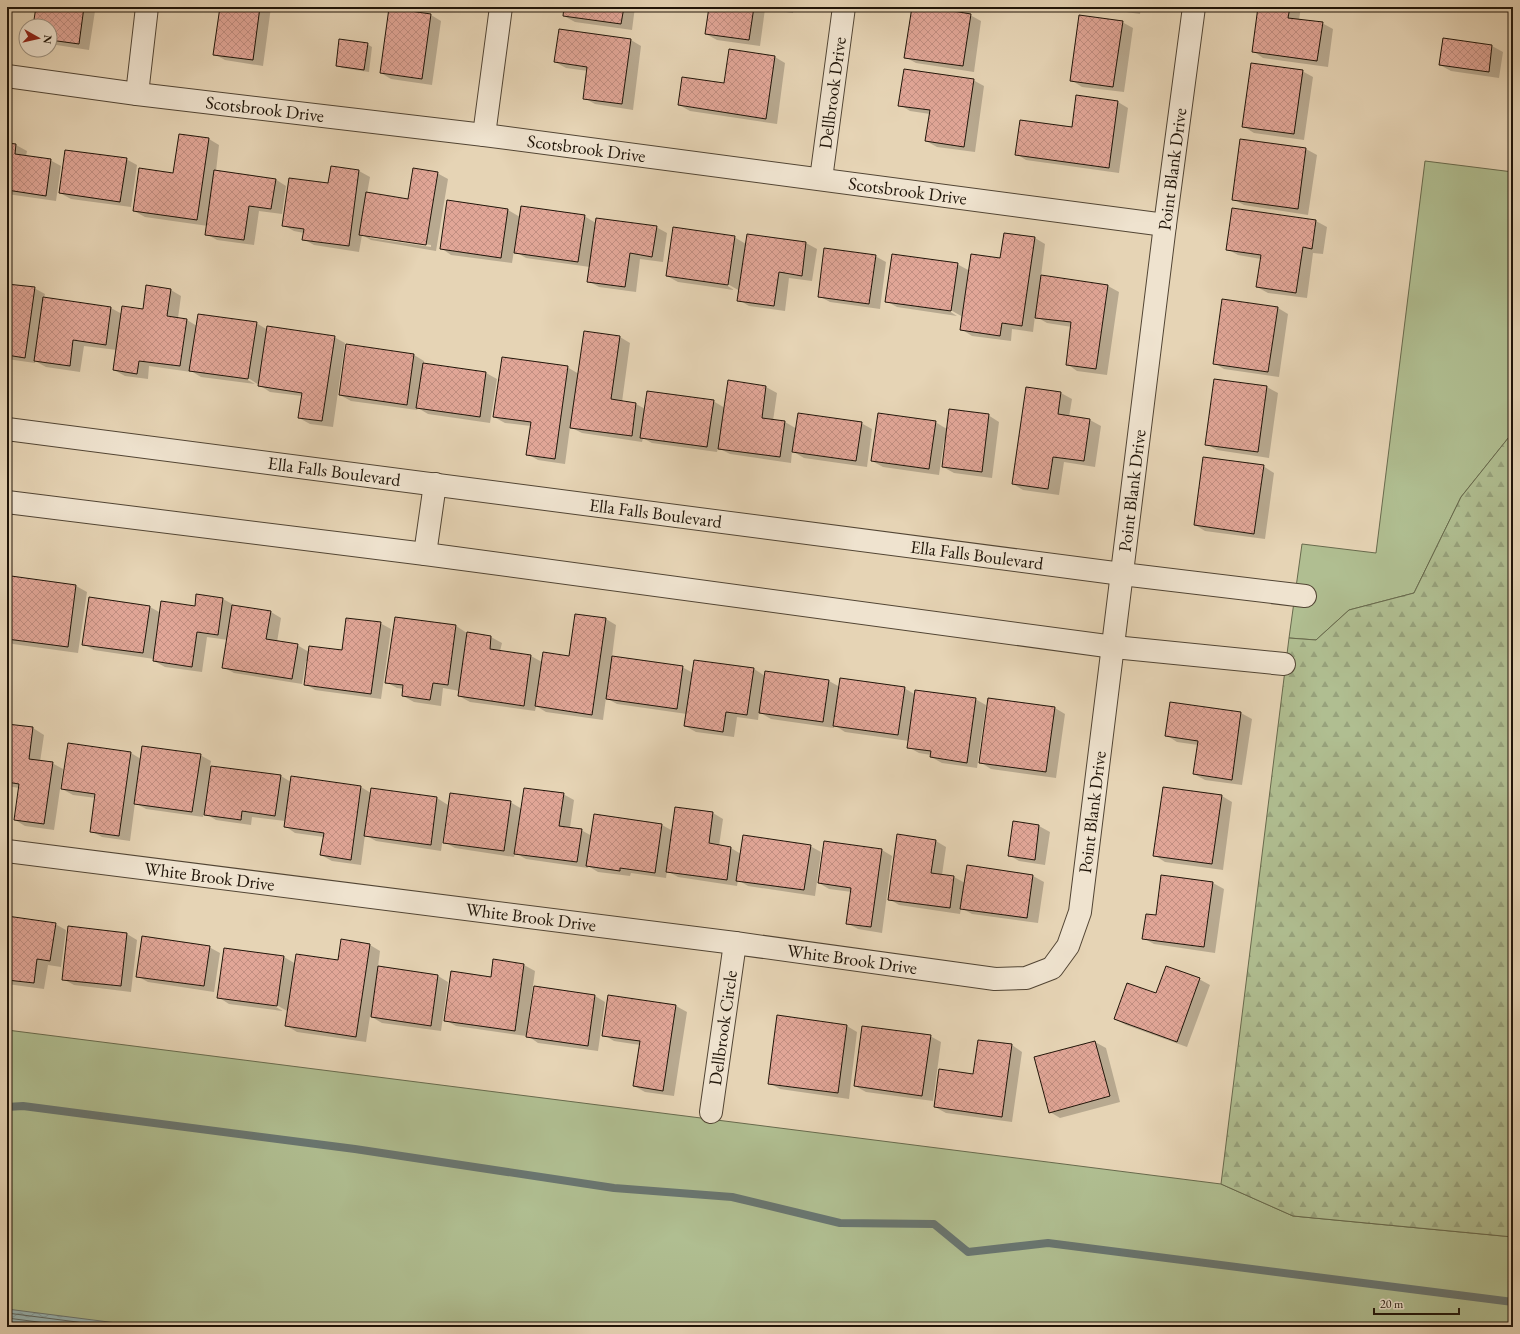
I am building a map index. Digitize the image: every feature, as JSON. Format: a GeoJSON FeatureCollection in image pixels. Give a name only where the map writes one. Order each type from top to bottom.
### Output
{"type":"FeatureCollection","features":[{"type":"Feature","properties":{"kind":"street"},"geometry":{"type":"LineString","coordinates":[[137,94],[147,7]]}},
{"type":"Feature","properties":{"kind":"street"},"geometry":{"type":"LineString","coordinates":[[484,135],[501,7]]}},
{"type":"Feature","properties":{"kind":"street","name":"Dellbrook Drive"},"geometry":{"type":"LineString","coordinates":[[821,179],[844,7]]}},
{"type":"Feature","properties":{"kind":"street","name":"Point Blank Drive"},"geometry":{"type":"LineString","coordinates":[[1052,968],[1068,946],[1080,912],[1114,647],[1164,225],[1194,7]]}},
{"type":"Feature","properties":{"kind":"street","name":"Scotsbrook Drive"},"geometry":{"type":"LineString","coordinates":[[7,76],[137,94],[484,135],[1164,225]]}},
{"type":"Feature","properties":{"kind":"street","name":"Ella Falls Boulevard"},"geometry":{"type":"LineString","coordinates":[[7,428],[1122,574],[1305,596]]}},
{"type":"Feature","properties":{"kind":"street"},"geometry":{"type":"LineString","coordinates":[[425,554],[435,484]]}},
{"type":"Feature","properties":{"kind":"street"},"geometry":{"type":"LineString","coordinates":[[7,502],[425,554],[1114,647],[1284,664]]}},
{"type":"Feature","properties":{"kind":"street","name":"White Brook Drive"},"geometry":{"type":"LineString","coordinates":[[7,851],[735,943],[995,979],[1026,978],[1052,968]]}},
{"type":"Feature","properties":{"kind":"street","name":"Dellbrook Circle"},"geometry":{"type":"LineString","coordinates":[[712,1112],[735,943]]}},
{"type":"Feature","properties":{"kind":"green space"},"geometry":{"type":"Polygon","coordinates":[[[1425,161],[1513,172],[1513,432],[1461,497],[1414,593],[1349,610],[1316,640],[1289,638],[1302,544],[1376,553],[1425,161]]]}},
{"type":"Feature","properties":{"kind":"green space"},"geometry":{"type":"Polygon","coordinates":[[[1513,432],[1513,1237],[1293,1216],[1221,1184],[1289,638],[1316,640],[1349,610],[1414,593],[1461,497],[1513,432]]]}},
{"type":"Feature","properties":{"kind":"green space"},"geometry":{"type":"Polygon","coordinates":[[[7,1030],[1221,1184],[1293,1216],[1513,1237],[1513,1327],[7,1327],[7,1030]]]}},
{"type":"Feature","properties":{"kind":"water"},"geometry":{"type":"Polygon","coordinates":[[[7,1309],[148,1327],[7,1327],[7,1309]]]}},
{"type":"Feature","properties":{"kind":"building"},"geometry":{"type":"Polygon","coordinates":[[[36,7],[84,7],[79,44],[58,41],[58,18],[34,18],[36,7]]]}},
{"type":"Feature","properties":{"kind":"building"},"geometry":{"type":"Polygon","coordinates":[[[220,7],[260,7],[253,60],[213,55],[220,7]]]}},
{"type":"Feature","properties":{"kind":"building"},"geometry":{"type":"Polygon","coordinates":[[[564,7],[624,7],[621,24],[563,16],[564,7]]]}},
{"type":"Feature","properties":{"kind":"building"},"geometry":{"type":"Polygon","coordinates":[[[709,7],[754,7],[749,40],[705,34],[709,7]]]}},
{"type":"Feature","properties":{"kind":"building"},"geometry":{"type":"Polygon","coordinates":[[[912,7],[954,7],[953,11],[971,14],[963,66],[904,58],[912,7]]]}},
{"type":"Feature","properties":{"kind":"building"},"geometry":{"type":"Polygon","coordinates":[[[1258,7],[1290,7],[1288,18],[1323,22],[1317,61],[1252,52],[1258,7]]]}},
{"type":"Feature","properties":{"kind":"building"},"geometry":{"type":"Polygon","coordinates":[[[389,8],[431,14],[422,79],[380,73],[389,8]]]}},
{"type":"Feature","properties":{"kind":"building"},"geometry":{"type":"Polygon","coordinates":[[[1079,15],[1123,21],[1113,87],[1070,81],[1079,15]]]}},
{"type":"Feature","properties":{"kind":"building"},"geometry":{"type":"Polygon","coordinates":[[[559,29],[631,39],[622,104],[583,99],[587,67],[554,62],[559,29]]]}},
{"type":"Feature","properties":{"kind":"building"},"geometry":{"type":"Polygon","coordinates":[[[1443,38],[1492,45],[1489,72],[1439,65],[1443,38]]]}},
{"type":"Feature","properties":{"kind":"building"},"geometry":{"type":"Polygon","coordinates":[[[339,39],[368,43],[364,70],[336,66],[339,39]]]}},
{"type":"Feature","properties":{"kind":"building"},"geometry":{"type":"Polygon","coordinates":[[[729,49],[775,56],[766,119],[678,105],[682,77],[724,83],[729,49]]]}},
{"type":"Feature","properties":{"kind":"building"},"geometry":{"type":"Polygon","coordinates":[[[1251,63],[1303,70],[1294,134],[1242,127],[1251,63]]]}},
{"type":"Feature","properties":{"kind":"building"},"geometry":{"type":"Polygon","coordinates":[[[904,69],[974,79],[964,147],[925,141],[930,110],[898,106],[904,69]]]}},
{"type":"Feature","properties":{"kind":"building"},"geometry":{"type":"Polygon","coordinates":[[[1076,95],[1118,101],[1109,168],[1015,155],[1020,120],[1072,127],[1076,95]]]}},
{"type":"Feature","properties":{"kind":"building"},"geometry":{"type":"Polygon","coordinates":[[[179,134],[209,138],[197,220],[133,211],[139,168],[173,173],[179,134]]]}},
{"type":"Feature","properties":{"kind":"building"},"geometry":{"type":"Polygon","coordinates":[[[1240,139],[1306,148],[1298,209],[1232,200],[1240,139]]]}},
{"type":"Feature","properties":{"kind":"building"},"geometry":{"type":"Polygon","coordinates":[[[7,143],[16,144],[15,154],[51,159],[46,196],[7,190],[7,143]]]}},
{"type":"Feature","properties":{"kind":"building"},"geometry":{"type":"Polygon","coordinates":[[[65,150],[127,158],[120,202],[59,193],[65,150]]]}},
{"type":"Feature","properties":{"kind":"building"},"geometry":{"type":"Polygon","coordinates":[[[331,166],[359,170],[349,246],[302,240],[304,229],[282,226],[289,178],[328,183],[331,166]]]}},
{"type":"Feature","properties":{"kind":"building"},"geometry":{"type":"Polygon","coordinates":[[[413,168],[438,172],[426,245],[359,235],[366,192],[408,199],[413,168]]]}},
{"type":"Feature","properties":{"kind":"building"},"geometry":{"type":"Polygon","coordinates":[[[214,170],[276,179],[271,209],[249,206],[244,240],[205,235],[214,170]]]}},
{"type":"Feature","properties":{"kind":"building"},"geometry":{"type":"Polygon","coordinates":[[[447,200],[508,209],[501,258],[440,249],[447,200]]]}},
{"type":"Feature","properties":{"kind":"building"},"geometry":{"type":"Polygon","coordinates":[[[521,206],[585,215],[578,262],[514,253],[521,206]]]}},
{"type":"Feature","properties":{"kind":"building"},"geometry":{"type":"Polygon","coordinates":[[[1232,208],[1316,220],[1312,249],[1303,247],[1296,293],[1256,287],[1261,255],[1226,250],[1232,208]]]}},
{"type":"Feature","properties":{"kind":"building"},"geometry":{"type":"Polygon","coordinates":[[[596,218],[657,226],[652,257],[630,253],[625,287],[587,282],[596,218]]]}},
{"type":"Feature","properties":{"kind":"building"},"geometry":{"type":"Polygon","coordinates":[[[673,227],[735,236],[728,285],[666,276],[673,227]]]}},
{"type":"Feature","properties":{"kind":"building"},"geometry":{"type":"Polygon","coordinates":[[[1004,233],[1035,237],[1022,326],[1002,323],[1000,336],[960,330],[971,254],[1000,258],[1004,233]]]}},
{"type":"Feature","properties":{"kind":"building"},"geometry":{"type":"Polygon","coordinates":[[[747,234],[806,242],[802,276],[779,272],[774,306],[737,301],[747,234]]]}},
{"type":"Feature","properties":{"kind":"building"},"geometry":{"type":"Polygon","coordinates":[[[824,248],[876,255],[869,304],[818,297],[824,248]]]}},
{"type":"Feature","properties":{"kind":"building"},"geometry":{"type":"Polygon","coordinates":[[[892,254],[958,263],[951,311],[885,302],[892,254]]]}},
{"type":"Feature","properties":{"kind":"building"},"geometry":{"type":"Polygon","coordinates":[[[1041,275],[1108,285],[1096,369],[1066,365],[1071,322],[1035,318],[1041,275]]]}},
{"type":"Feature","properties":{"kind":"building"},"geometry":{"type":"Polygon","coordinates":[[[7,284],[35,287],[25,358],[7,355],[7,284]]]}},
{"type":"Feature","properties":{"kind":"building"},"geometry":{"type":"Polygon","coordinates":[[[146,285],[171,289],[167,316],[187,319],[180,366],[139,361],[137,374],[113,370],[122,306],[143,309],[146,285]]]}},
{"type":"Feature","properties":{"kind":"building"},"geometry":{"type":"Polygon","coordinates":[[[43,297],[111,307],[106,345],[73,340],[70,366],[34,361],[43,297]]]}},
{"type":"Feature","properties":{"kind":"building"},"geometry":{"type":"Polygon","coordinates":[[[1222,299],[1278,307],[1268,372],[1213,364],[1222,299]]]}},
{"type":"Feature","properties":{"kind":"building"},"geometry":{"type":"Polygon","coordinates":[[[198,314],[257,322],[248,379],[189,371],[198,314]]]}},
{"type":"Feature","properties":{"kind":"building"},"geometry":{"type":"Polygon","coordinates":[[[267,326],[335,336],[322,421],[298,418],[302,393],[258,386],[267,326]]]}},
{"type":"Feature","properties":{"kind":"building"},"geometry":{"type":"Polygon","coordinates":[[[584,331],[620,336],[611,399],[636,403],[632,436],[570,428],[584,331]]]}},
{"type":"Feature","properties":{"kind":"building"},"geometry":{"type":"Polygon","coordinates":[[[346,344],[414,354],[407,405],[339,395],[346,344]]]}},
{"type":"Feature","properties":{"kind":"building"},"geometry":{"type":"Polygon","coordinates":[[[502,357],[568,366],[555,459],[526,455],[531,422],[493,417],[502,357]]]}},
{"type":"Feature","properties":{"kind":"building"},"geometry":{"type":"Polygon","coordinates":[[[423,363],[486,372],[480,417],[416,408],[423,363]]]}},
{"type":"Feature","properties":{"kind":"building"},"geometry":{"type":"Polygon","coordinates":[[[1214,379],[1267,386],[1258,452],[1205,445],[1214,379]]]}},
{"type":"Feature","properties":{"kind":"building"},"geometry":{"type":"Polygon","coordinates":[[[728,380],[766,386],[762,418],[785,421],[780,457],[718,449],[728,380]]]}},
{"type":"Feature","properties":{"kind":"building"},"geometry":{"type":"Polygon","coordinates":[[[1026,387],[1061,392],[1058,414],[1090,419],[1084,461],[1053,457],[1048,489],[1012,484],[1026,387]]]}},
{"type":"Feature","properties":{"kind":"building"},"geometry":{"type":"Polygon","coordinates":[[[647,391],[714,400],[707,447],[640,438],[647,391]]]}},
{"type":"Feature","properties":{"kind":"building"},"geometry":{"type":"Polygon","coordinates":[[[949,409],[989,414],[982,472],[942,467],[949,409]]]}},
{"type":"Feature","properties":{"kind":"building"},"geometry":{"type":"Polygon","coordinates":[[[798,413],[862,422],[856,461],[792,452],[798,413]]]}},
{"type":"Feature","properties":{"kind":"building"},"geometry":{"type":"Polygon","coordinates":[[[878,413],[936,421],[929,469],[871,461],[878,413]]]}},
{"type":"Feature","properties":{"kind":"building"},"geometry":{"type":"Polygon","coordinates":[[[1203,457],[1264,465],[1254,534],[1194,525],[1203,457]]]}},
{"type":"Feature","properties":{"kind":"building"},"geometry":{"type":"Polygon","coordinates":[[[11,576],[76,585],[68,647],[7,639],[7,601],[11,576]]]}},
{"type":"Feature","properties":{"kind":"building"},"geometry":{"type":"Polygon","coordinates":[[[196,594],[223,598],[218,635],[197,632],[192,667],[153,661],[161,601],[195,606],[196,594]]]}},
{"type":"Feature","properties":{"kind":"building"},"geometry":{"type":"Polygon","coordinates":[[[89,597],[150,606],[143,653],[82,645],[89,597]]]}},
{"type":"Feature","properties":{"kind":"building"},"geometry":{"type":"Polygon","coordinates":[[[232,605],[271,611],[266,639],[298,644],[292,679],[222,668],[232,605]]]}},
{"type":"Feature","properties":{"kind":"building"},"geometry":{"type":"Polygon","coordinates":[[[575,614],[606,618],[592,715],[535,706],[543,652],[569,656],[575,614]]]}},
{"type":"Feature","properties":{"kind":"building"},"geometry":{"type":"Polygon","coordinates":[[[395,617],[456,625],[448,685],[433,683],[430,700],[402,696],[403,685],[385,683],[395,617]]]}},
{"type":"Feature","properties":{"kind":"building"},"geometry":{"type":"Polygon","coordinates":[[[346,618],[381,622],[371,694],[304,685],[309,646],[342,650],[346,618]]]}},
{"type":"Feature","properties":{"kind":"building"},"geometry":{"type":"Polygon","coordinates":[[[467,632],[491,636],[490,649],[531,655],[524,706],[458,696],[467,632]]]}},
{"type":"Feature","properties":{"kind":"building"},"geometry":{"type":"Polygon","coordinates":[[[612,656],[683,666],[677,709],[606,699],[612,656]]]}},
{"type":"Feature","properties":{"kind":"building"},"geometry":{"type":"Polygon","coordinates":[[[694,660],[754,668],[747,715],[726,712],[723,732],[684,726],[694,660]]]}},
{"type":"Feature","properties":{"kind":"building"},"geometry":{"type":"Polygon","coordinates":[[[765,671],[829,680],[823,722],[759,713],[765,671]]]}},
{"type":"Feature","properties":{"kind":"building"},"geometry":{"type":"Polygon","coordinates":[[[840,678],[905,687],[898,735],[833,726],[840,678]]]}},
{"type":"Feature","properties":{"kind":"building"},"geometry":{"type":"Polygon","coordinates":[[[915,690],[976,698],[967,763],[930,757],[931,751],[907,748],[915,690]]]}},
{"type":"Feature","properties":{"kind":"building"},"geometry":{"type":"Polygon","coordinates":[[[988,698],[1055,707],[1046,772],[979,763],[988,698]]]}},
{"type":"Feature","properties":{"kind":"building"},"geometry":{"type":"Polygon","coordinates":[[[1170,702],[1241,712],[1232,780],[1193,774],[1198,741],[1165,736],[1170,702]]]}},
{"type":"Feature","properties":{"kind":"building"},"geometry":{"type":"Polygon","coordinates":[[[7,724],[33,727],[29,759],[53,762],[44,824],[14,820],[19,784],[7,782],[7,724]]]}},
{"type":"Feature","properties":{"kind":"building"},"geometry":{"type":"Polygon","coordinates":[[[68,743],[131,752],[119,836],[90,832],[95,794],[61,789],[68,743]]]}},
{"type":"Feature","properties":{"kind":"building"},"geometry":{"type":"Polygon","coordinates":[[[142,746],[201,754],[192,812],[134,804],[142,746]]]}},
{"type":"Feature","properties":{"kind":"building"},"geometry":{"type":"Polygon","coordinates":[[[211,766],[281,775],[275,816],[242,811],[241,820],[204,815],[211,766]]]}},
{"type":"Feature","properties":{"kind":"building"},"geometry":{"type":"Polygon","coordinates":[[[291,776],[361,786],[351,860],[320,855],[324,833],[284,827],[291,776]]]}},
{"type":"Feature","properties":{"kind":"building"},"geometry":{"type":"Polygon","coordinates":[[[1163,787],[1222,795],[1212,864],[1153,856],[1163,787]]]}},
{"type":"Feature","properties":{"kind":"building"},"geometry":{"type":"Polygon","coordinates":[[[371,788],[437,797],[431,845],[364,836],[371,788]]]}},
{"type":"Feature","properties":{"kind":"building"},"geometry":{"type":"Polygon","coordinates":[[[524,788],[564,793],[559,826],[582,829],[577,862],[514,854],[524,788]]]}},
{"type":"Feature","properties":{"kind":"building"},"geometry":{"type":"Polygon","coordinates":[[[450,793],[511,801],[504,851],[443,843],[450,793]]]}},
{"type":"Feature","properties":{"kind":"building"},"geometry":{"type":"Polygon","coordinates":[[[675,807],[713,812],[709,843],[731,847],[727,880],[666,872],[675,807]]]}},
{"type":"Feature","properties":{"kind":"building"},"geometry":{"type":"Polygon","coordinates":[[[594,814],[662,824],[655,873],[620,868],[620,871],[586,866],[594,814]]]}},
{"type":"Feature","properties":{"kind":"building"},"geometry":{"type":"Polygon","coordinates":[[[1013,821],[1039,825],[1035,860],[1008,856],[1013,821]]]}},
{"type":"Feature","properties":{"kind":"building"},"geometry":{"type":"Polygon","coordinates":[[[897,834],[936,840],[931,873],[954,876],[950,908],[888,900],[897,834]]]}},
{"type":"Feature","properties":{"kind":"building"},"geometry":{"type":"Polygon","coordinates":[[[743,835],[811,845],[804,890],[736,881],[743,835]]]}},
{"type":"Feature","properties":{"kind":"building"},"geometry":{"type":"Polygon","coordinates":[[[824,841],[882,849],[871,927],[846,924],[851,888],[818,883],[824,841]]]}},
{"type":"Feature","properties":{"kind":"building"},"geometry":{"type":"Polygon","coordinates":[[[967,865],[1033,875],[1027,918],[960,909],[967,865]]]}},
{"type":"Feature","properties":{"kind":"building"},"geometry":{"type":"Polygon","coordinates":[[[1161,875],[1213,882],[1204,947],[1142,939],[1146,914],[1156,915],[1161,875]]]}},
{"type":"Feature","properties":{"kind":"building"},"geometry":{"type":"Polygon","coordinates":[[[7,916],[56,923],[50,961],[37,959],[34,983],[7,980],[7,916]]]}},
{"type":"Feature","properties":{"kind":"building"},"geometry":{"type":"Polygon","coordinates":[[[68,926],[127,933],[121,986],[62,980],[68,926]]]}},
{"type":"Feature","properties":{"kind":"building"},"geometry":{"type":"Polygon","coordinates":[[[142,936],[210,946],[204,986],[136,977],[142,936]]]}},
{"type":"Feature","properties":{"kind":"building"},"geometry":{"type":"Polygon","coordinates":[[[341,939],[370,944],[356,1037],[285,1026],[296,954],[338,960],[341,939]]]}},
{"type":"Feature","properties":{"kind":"building"},"geometry":{"type":"Polygon","coordinates":[[[224,948],[284,956],[277,1006],[217,998],[224,948]]]}},
{"type":"Feature","properties":{"kind":"building"},"geometry":{"type":"Polygon","coordinates":[[[493,959],[524,964],[515,1031],[444,1021],[451,971],[491,977],[493,959]]]}},
{"type":"Feature","properties":{"kind":"building"},"geometry":{"type":"Polygon","coordinates":[[[378,966],[438,975],[431,1026],[371,1017],[378,966]]]}},
{"type":"Feature","properties":{"kind":"building"},"geometry":{"type":"Polygon","coordinates":[[[1166,966],[1200,978],[1177,1042],[1114,1019],[1127,983],[1156,993],[1166,966]]]}},
{"type":"Feature","properties":{"kind":"building"},"geometry":{"type":"Polygon","coordinates":[[[534,986],[595,995],[588,1046],[526,1037],[534,986]]]}},
{"type":"Feature","properties":{"kind":"building"},"geometry":{"type":"Polygon","coordinates":[[[608,995],[676,1005],[663,1091],[633,1086],[640,1041],[602,1036],[608,995]]]}},
{"type":"Feature","properties":{"kind":"building"},"geometry":{"type":"Polygon","coordinates":[[[777,1015],[847,1025],[838,1093],[768,1084],[777,1015]]]}},
{"type":"Feature","properties":{"kind":"building"},"geometry":{"type":"Polygon","coordinates":[[[862,1026],[931,1035],[922,1096],[854,1086],[862,1026]]]}},
{"type":"Feature","properties":{"kind":"building"},"geometry":{"type":"Polygon","coordinates":[[[978,1040],[1012,1044],[1002,1117],[934,1107],[939,1069],[973,1074],[978,1040]]]}},
{"type":"Feature","properties":{"kind":"building"},"geometry":{"type":"Polygon","coordinates":[[[1095,1041],[1110,1096],[1049,1113],[1034,1057],[1095,1041]]]}},
{"type":"Feature","properties":{"kind":"waterway"},"geometry":{"type":"LineString","coordinates":[[7,1107],[23,1106],[355,1149],[614,1188],[732,1197],[840,1223],[934,1224],[968,1252],[1048,1243],[1513,1302]]}}]}
